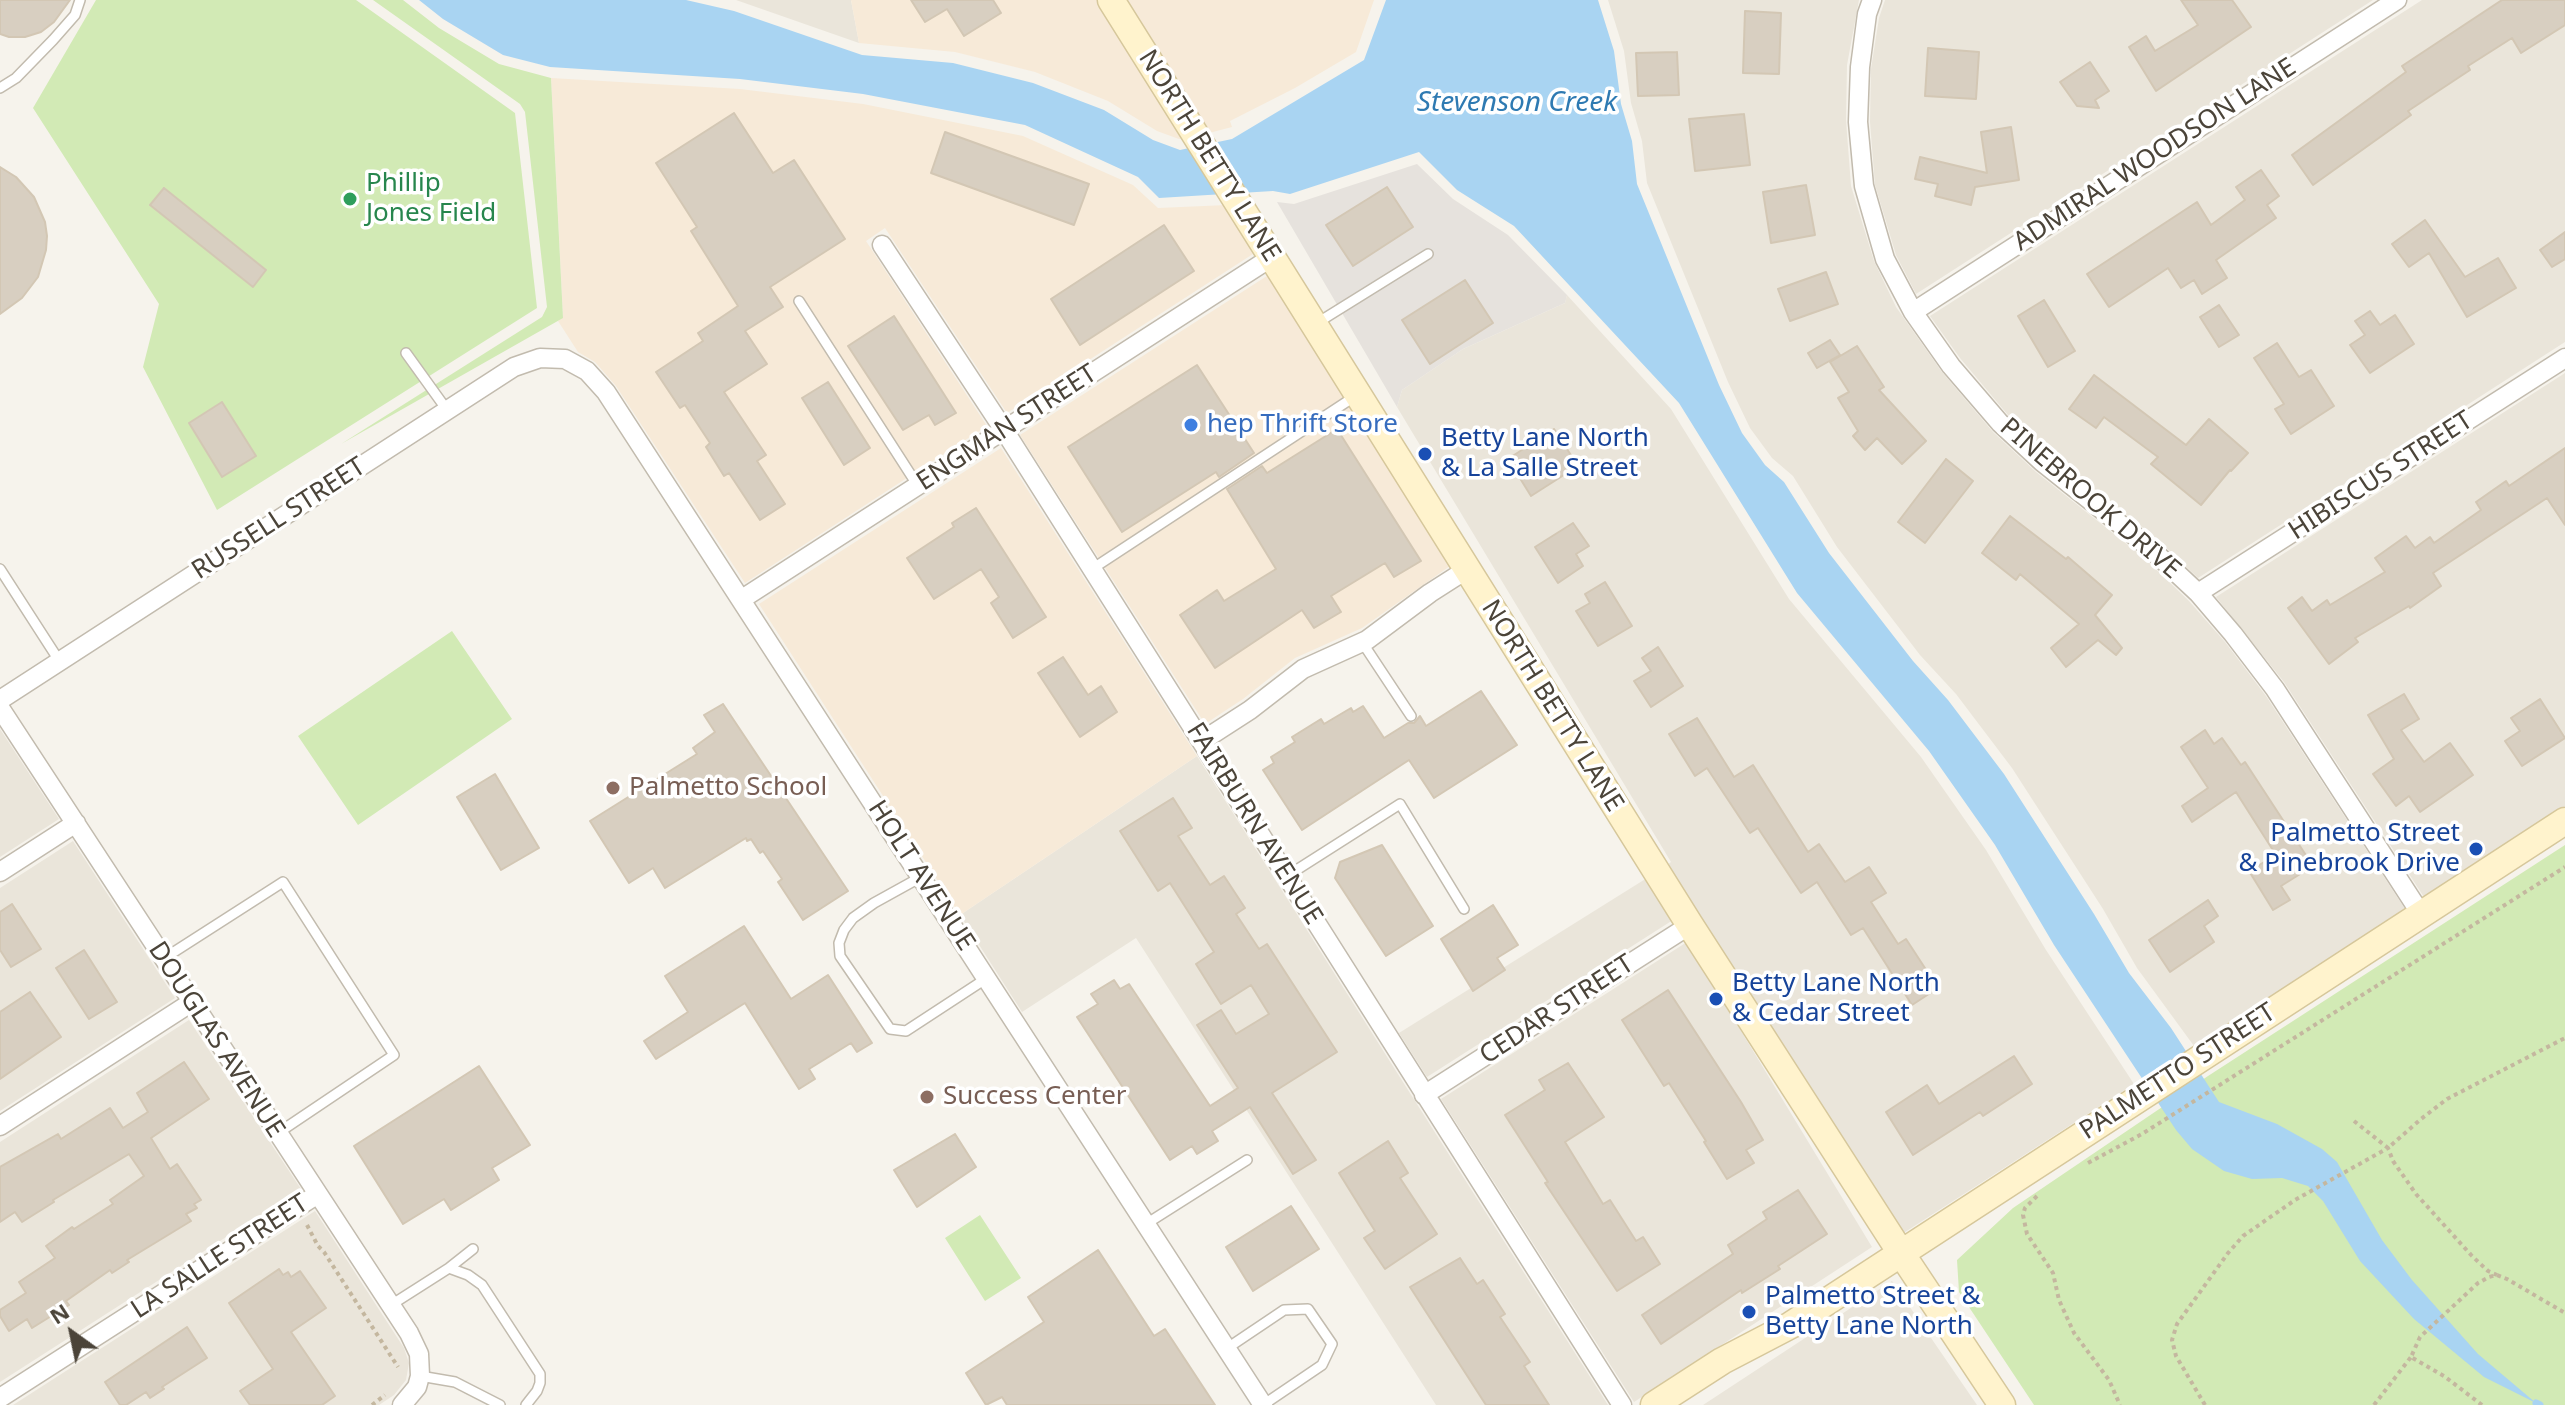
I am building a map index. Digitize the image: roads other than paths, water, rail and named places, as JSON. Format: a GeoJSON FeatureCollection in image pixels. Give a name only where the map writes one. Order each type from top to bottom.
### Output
{"type":"FeatureCollection","features":[{"type":"Feature","properties":{"kind":"street","name":"NORTH BETTY LANE"},"geometry":{"type":"LineString","coordinates":[[1111,0],[1690,925],[2002,1405]]}},
{"type":"Feature","properties":{"kind":"street","name":"PINEBROOK DRIVE"},"geometry":{"type":"LineString","coordinates":[[1872,0],[1867,14],[1860,67],[1858,122],[1864,186],[1885,259],[1913,312],[1951,366],[2000,423],[2042,462],[2150,548],[2198,593],[2233,634],[2275,689],[2421,914]]}},
{"type":"Feature","properties":{"kind":"street","name":"ADMIRAL WOODSON LANE"},"geometry":{"type":"LineString","coordinates":[[1913,312],[2397,0]]}},
{"type":"Feature","properties":{"kind":"street","name":"FAIRBURN AVENUE"},"geometry":{"type":"LineString","coordinates":[[882,245],[1004,430],[1622,1405]]}},
{"type":"Feature","properties":{"kind":"street","name":"ENGMAN STREET"},"geometry":{"type":"LineString","coordinates":[[742,599],[1272,257]]}},
{"type":"Feature","properties":{"kind":"street","name":"RUSSELL STREET"},"geometry":{"type":"LineString","coordinates":[[0,700],[514,367],[540,358],[565,359]]}},
{"type":"Feature","properties":{"kind":"street","name":"HIBISCUS STREET"},"geometry":{"type":"LineString","coordinates":[[2198,593],[2565,358]]}},
{"type":"Feature","properties":{"kind":"street","name":"HOLT AVENUE"},"geometry":{"type":"LineString","coordinates":[[565,359],[587,371],[606,392],[1263,1405]]}},
{"type":"Feature","properties":{"kind":"street"},"geometry":{"type":"LineString","coordinates":[[1202,741],[1250,710],[1303,669],[1362,642],[1466,570]]}},
{"type":"Feature","properties":{"kind":"street","name":"DOUGLAS AVENUE"},"geometry":{"type":"LineString","coordinates":[[0,708],[391,1305],[415,1344],[421,1364],[420,1376]]}},
{"type":"Feature","properties":{"kind":"street","name":"PALMETTO STREET"},"geometry":{"type":"LineString","coordinates":[[1654,1405],[1722,1361],[1791,1325],[2565,821]]}},
{"type":"Feature","properties":{"kind":"street"},"geometry":{"type":"LineString","coordinates":[[0,872],[76,823]]}},
{"type":"Feature","properties":{"kind":"street","name":"CEDAR STREET"},"geometry":{"type":"LineString","coordinates":[[1424,1095],[1690,925]]}},
{"type":"Feature","properties":{"kind":"street"},"geometry":{"type":"LineString","coordinates":[[0,1126],[192,1002]]}},
{"type":"Feature","properties":{"kind":"street","name":"LA SALLE STREET"},"geometry":{"type":"LineString","coordinates":[[0,1398],[318,1194]]}},
{"type":"Feature","properties":{"kind":"street","name":"PALMETTO STREET"},"geometry":{"type":"LineString","coordinates":[[1683,1405],[1732,1374],[1791,1325]]}},
{"type":"Feature","properties":{"kind":"street"},"geometry":{"type":"LineString","coordinates":[[396,1398],[417,1387],[420,1376]]}},
{"type":"Feature","properties":{"kind":"lane"},"geometry":{"type":"LineString","coordinates":[[0,88],[16,78],[53,40],[75,15],[80,0]]}},
{"type":"Feature","properties":{"kind":"lane"},"geometry":{"type":"LineString","coordinates":[[1314,324],[1428,254]]}},
{"type":"Feature","properties":{"kind":"lane"},"geometry":{"type":"LineString","coordinates":[[799,301],[918,486]]}},
{"type":"Feature","properties":{"kind":"lane"},"geometry":{"type":"LineString","coordinates":[[406,353],[447,410]]}},
{"type":"Feature","properties":{"kind":"lane"},"geometry":{"type":"LineString","coordinates":[[1092,569],[1358,395]]}},
{"type":"Feature","properties":{"kind":"lane"},"geometry":{"type":"LineString","coordinates":[[0,569],[60,662]]}},
{"type":"Feature","properties":{"kind":"lane"},"geometry":{"type":"LineString","coordinates":[[1362,642],[1411,716]]}},
{"type":"Feature","properties":{"kind":"lane"},"geometry":{"type":"LineString","coordinates":[[1287,876],[1400,804],[1464,909]]}},
{"type":"Feature","properties":{"kind":"lane"},"geometry":{"type":"LineString","coordinates":[[921,877],[853,918],[839,943],[840,956],[890,1029],[906,1031],[987,978]]}},
{"type":"Feature","properties":{"kind":"lane"},"geometry":{"type":"LineString","coordinates":[[163,959],[283,882],[394,1055],[278,1133]]}},
{"type":"Feature","properties":{"kind":"lane"},"geometry":{"type":"LineString","coordinates":[[1146,1224],[1247,1160]]}},
{"type":"Feature","properties":{"kind":"lane"},"geometry":{"type":"LineString","coordinates":[[391,1305],[473,1249]]}},
{"type":"Feature","properties":{"kind":"lane"},"geometry":{"type":"LineString","coordinates":[[449,1268],[468,1275],[482,1285],[540,1374],[537,1391],[526,1405]]}},
{"type":"Feature","properties":{"kind":"lane"},"geometry":{"type":"LineString","coordinates":[[1226,1349],[1284,1310],[1308,1309],[1332,1344],[1322,1365],[1263,1405]]}},
{"type":"Feature","properties":{"kind":"lane"},"geometry":{"type":"LineString","coordinates":[[420,1376],[455,1382],[500,1405]]}},
{"type":"Feature","properties":{"kind":"water","name":"Stevenson Creek"},"geometry":{"type":"Polygon","coordinates":[[[419,0],[686,0],[734,11],[862,55],[953,63],[1033,83],[1104,110],[1153,140],[1180,150],[1232,139],[1364,60],[1386,0],[1598,0],[1614,51],[1621,104],[1632,141],[1637,184],[1719,385],[1742,433],[1765,465],[1784,482],[1829,553],[2004,774],[2129,973],[2171,1028],[2219,1102],[2277,1124],[2322,1149],[2337,1162],[2382,1240],[2412,1280],[2478,1354],[2536,1403],[2484,1377],[2414,1319],[2360,1261],[2323,1201],[2308,1186],[2282,1178],[2252,1179],[2224,1171],[2192,1149],[2176,1130],[2054,945],[1995,845],[1929,751],[1797,593],[1679,403],[1514,226],[1457,190],[1419,152],[1290,194],[1273,191],[1159,198],[1138,177],[1025,125],[863,94],[740,79],[550,67],[503,55],[443,19],[419,0]]]}},
{"type":"Feature","properties":{"kind":"waterway","name":"Stevenson Creek"},"geometry":{"type":"LineString","coordinates":[[2536,1403],[2540,1405]]}},
{"type":"Feature","properties":{"kind":"place","name":"Phillip Jones Field"},"geometry":{"type":"Point","coordinates":[350,199]}},
{"type":"Feature","properties":{"kind":"place","name":"hep Thrift Store"},"geometry":{"type":"Point","coordinates":[1191,425]}},
{"type":"Feature","properties":{"kind":"place","name":"Betty Lane North & La Salle Street"},"geometry":{"type":"Point","coordinates":[1425,454]}},
{"type":"Feature","properties":{"kind":"place","name":"Palmetto School"},"geometry":{"type":"Point","coordinates":[613,788]}},
{"type":"Feature","properties":{"kind":"place","name":"Palmetto Street & Pinebrook Drive"},"geometry":{"type":"Point","coordinates":[2476,849]}},
{"type":"Feature","properties":{"kind":"place","name":"Betty Lane North & Cedar Street"},"geometry":{"type":"Point","coordinates":[1716,999]}},
{"type":"Feature","properties":{"kind":"place","name":"Success Center"},"geometry":{"type":"Point","coordinates":[927,1097]}},
{"type":"Feature","properties":{"kind":"place","name":"Palmetto Street & Betty Lane North"},"geometry":{"type":"Point","coordinates":[1749,1312]}}]}
